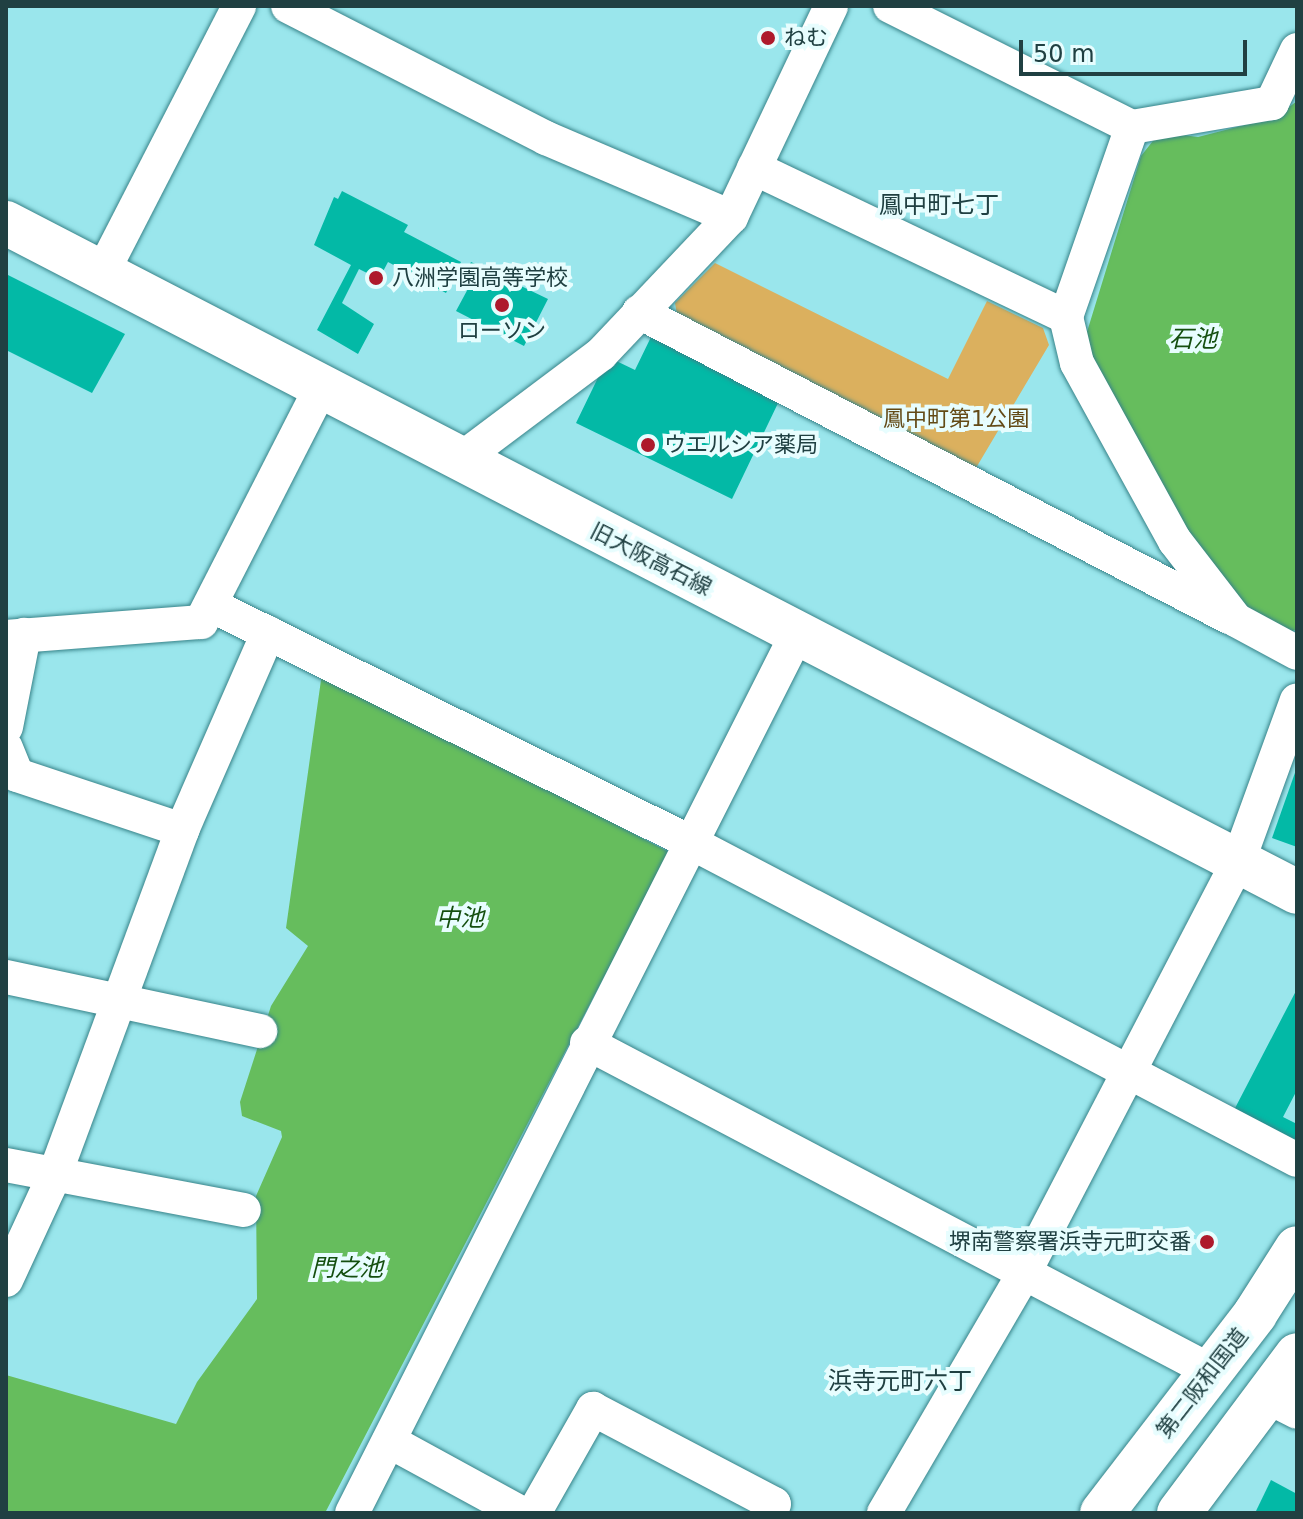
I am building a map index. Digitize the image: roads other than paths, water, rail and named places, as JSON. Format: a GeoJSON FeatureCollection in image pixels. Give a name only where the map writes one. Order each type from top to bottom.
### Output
{"type":"FeatureCollection","features":[{"type":"Feature","properties":{"kind":"main road","name":"旧大阪高石線"},"geometry":{"type":"LineString","coordinates":[[6,223],[320,389],[1297,892]]}},
{"type":"Feature","properties":{"kind":"main road","name":"第二阪和国道"},"geometry":{"type":"LineString","coordinates":[[1102,1513],[1211,1371],[1297,1248]]}},
{"type":"Feature","properties":{"kind":"main road"},"geometry":{"type":"LineString","coordinates":[[1179,1513],[1283,1405],[1297,1355]]}},
{"type":"Feature","properties":{"kind":"street"},"geometry":{"type":"LineString","coordinates":[[101,275],[239,6]]}},
{"type":"Feature","properties":{"kind":"street"},"geometry":{"type":"LineString","coordinates":[[288,6],[546,138],[731,217]]}},
{"type":"Feature","properties":{"kind":"street"},"geometry":{"type":"LineString","coordinates":[[460,460],[601,354],[731,217],[831,6]]}},
{"type":"Feature","properties":{"kind":"street"},"geometry":{"type":"LineString","coordinates":[[890,6],[1132,127],[1272,103],[1297,50]]}},
{"type":"Feature","properties":{"kind":"street"},"geometry":{"type":"LineString","coordinates":[[1132,127],[1066,317],[1077,363],[1175,541],[1236,620]]}},
{"type":"Feature","properties":{"kind":"street"},"geometry":{"type":"LineString","coordinates":[[754,168],[1066,317]]}},
{"type":"Feature","properties":{"kind":"street"},"geometry":{"type":"LineString","coordinates":[[639,312],[1297,653]]}},
{"type":"Feature","properties":{"kind":"street"},"geometry":{"type":"LineString","coordinates":[[6,727],[15,636],[201,622],[320,389]]}},
{"type":"Feature","properties":{"kind":"street"},"geometry":{"type":"LineString","coordinates":[[211,605],[690,842],[1297,1160]]}},
{"type":"Feature","properties":{"kind":"street"},"geometry":{"type":"LineString","coordinates":[[6,1280],[55,1174],[182,830],[268,633]]}},
{"type":"Feature","properties":{"kind":"street"},"geometry":{"type":"LineString","coordinates":[[352,1513],[587,1043],[797,634]]}},
{"type":"Feature","properties":{"kind":"street"},"geometry":{"type":"LineString","coordinates":[[884,1513],[1024,1273],[1238,862],[1297,700]]}},
{"type":"Feature","properties":{"kind":"street"},"geometry":{"type":"LineString","coordinates":[[6,748],[17,775],[182,830]]}},
{"type":"Feature","properties":{"kind":"street"},"geometry":{"type":"LineString","coordinates":[[6,977],[260,1031]]}},
{"type":"Feature","properties":{"kind":"street"},"geometry":{"type":"LineString","coordinates":[[587,1043],[1211,1371]]}},
{"type":"Feature","properties":{"kind":"street"},"geometry":{"type":"LineString","coordinates":[[6,1165],[244,1210]]}},
{"type":"Feature","properties":{"kind":"street"},"geometry":{"type":"LineString","coordinates":[[534,1513],[593,1409],[774,1504],[770,1513]]}},
{"type":"Feature","properties":{"kind":"street"},"geometry":{"type":"LineString","coordinates":[[389,1441],[521,1513]]}},
{"type":"Feature","properties":{"kind":"water","name":"石池"},"geometry":{"type":"Polygon","coordinates":[[[1297,101],[1297,630],[1283,632],[1248,616],[1187,537],[1083,345],[1141,156],[1160,132],[1198,137],[1276,117],[1297,101]]]}},
{"type":"Feature","properties":{"kind":"water","name":"中池"},"geometry":{"type":"Polygon","coordinates":[[[322,673],[669,852],[325,1513],[6,1513],[6,1375],[176,1424],[197,1382],[257,1299],[256,1196],[282,1137],[281,1131],[242,1116],[240,1102],[271,1006],[308,946],[286,928],[322,673]]]}},
{"type":"Feature","properties":{"kind":"place","name":"ねむ"},"geometry":{"type":"Point","coordinates":[768,38]}},
{"type":"Feature","properties":{"kind":"place","name":"八洲学園高等学校"},"geometry":{"type":"Point","coordinates":[376,278]}},
{"type":"Feature","properties":{"kind":"place","name":"ローソン"},"geometry":{"type":"Point","coordinates":[502,305]}},
{"type":"Feature","properties":{"kind":"place","name":"ウエルシア薬局"},"geometry":{"type":"Point","coordinates":[648,445]}},
{"type":"Feature","properties":{"kind":"place","name":"堺南警察署浜寺元町交番"},"geometry":{"type":"Point","coordinates":[1207,1242]}},
{"type":"Feature","properties":{"kind":"district","name":"鳳中町七丁"},"geometry":{"type":"Point","coordinates":[939,206]}},
{"type":"Feature","properties":{"kind":"district","name":"浜寺元町六丁"},"geometry":{"type":"Point","coordinates":[900,1382]}},
{"type":"Feature","properties":{"kind":"park label","name":"鳳中町第1公園"},"geometry":{"type":"Point","coordinates":[956,419]}},
{"type":"Feature","properties":{"kind":"water label","name":"門之池"},"geometry":{"type":"Point","coordinates":[347,1269]}}]}
